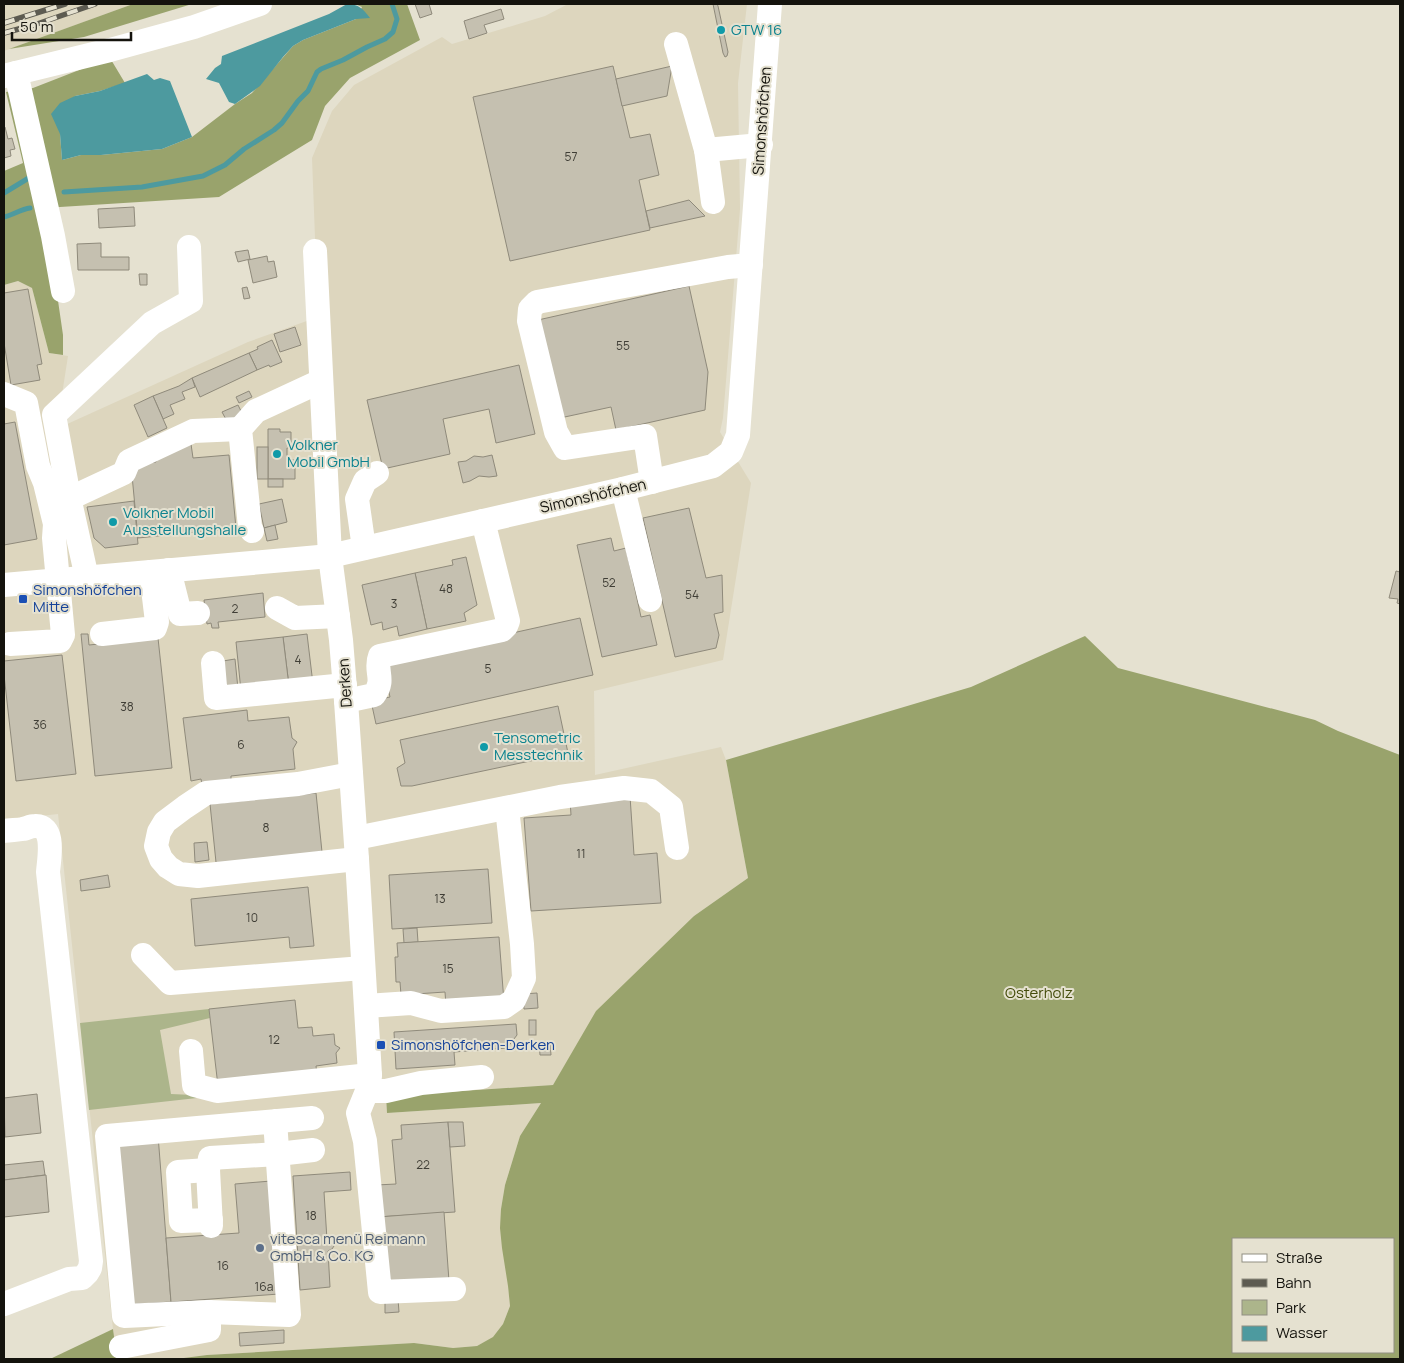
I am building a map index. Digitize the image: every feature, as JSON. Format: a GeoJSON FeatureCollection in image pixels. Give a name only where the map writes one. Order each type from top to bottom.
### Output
{"type":"FeatureCollection","features":[{"type":"Feature","properties":{"kind":"street"},"geometry":{"type":"LineString","coordinates":[[63,291],[53,236],[10,74],[194,27],[260,4]]}},
{"type":"Feature","properties":{"kind":"street","name":"Simonshöfchen"},"geometry":{"type":"LineString","coordinates":[[4,585],[330,556],[623,489],[713,466],[731,452],[738,435],[770,4]]}},
{"type":"Feature","properties":{"kind":"street"},"geometry":{"type":"LineString","coordinates":[[676,44],[706,150],[713,202]]}},
{"type":"Feature","properties":{"kind":"street"},"geometry":{"type":"LineString","coordinates":[[706,150],[760,145]]}},
{"type":"Feature","properties":{"kind":"street"},"geometry":{"type":"LineString","coordinates":[[87,578],[54,416],[152,323],[191,301],[189,247]]}},
{"type":"Feature","properties":{"kind":"street","name":"Derken"},"geometry":{"type":"LineString","coordinates":[[314,251],[330,556],[346,693],[366,1006],[368,1083],[358,1113],[365,1141],[380,1292],[454,1289]]}},
{"type":"Feature","properties":{"kind":"street"},"geometry":{"type":"LineString","coordinates":[[652,482],[645,436],[565,448],[556,432],[529,321],[530,309],[538,302],[728,267],[751,265]]}},
{"type":"Feature","properties":{"kind":"street"},"geometry":{"type":"LineString","coordinates":[[69,497],[124,473],[129,461],[193,431],[240,429],[256,411],[321,381]]}},
{"type":"Feature","properties":{"kind":"street"},"geometry":{"type":"LineString","coordinates":[[4,394],[26,403],[38,466],[45,483],[55,524],[57,581],[63,635],[60,641],[10,644]]}},
{"type":"Feature","properties":{"kind":"street"},"geometry":{"type":"LineString","coordinates":[[240,429],[250,527],[252,531]]}},
{"type":"Feature","properties":{"kind":"street"},"geometry":{"type":"LineString","coordinates":[[364,548],[357,499],[365,481],[376,473]]}},
{"type":"Feature","properties":{"kind":"street"},"geometry":{"type":"LineString","coordinates":[[623,489],[650,600]]}},
{"type":"Feature","properties":{"kind":"street"},"geometry":{"type":"LineString","coordinates":[[213,663],[216,698],[346,693],[374,695],[379,688],[380,682],[378,661],[380,656],[502,630],[508,621],[483,521]]}},
{"type":"Feature","properties":{"kind":"street"},"geometry":{"type":"LineString","coordinates":[[160,571],[180,614],[198,612]]}},
{"type":"Feature","properties":{"kind":"street"},"geometry":{"type":"LineString","coordinates":[[102,634],[155,628],[160,571]]}},
{"type":"Feature","properties":{"kind":"street"},"geometry":{"type":"LineString","coordinates":[[277,608],[295,618],[338,616]]}},
{"type":"Feature","properties":{"kind":"street"},"geometry":{"type":"LineString","coordinates":[[351,774],[298,784],[206,793],[165,822],[159,832],[156,846],[161,859],[168,867],[179,874],[198,876],[357,848],[507,808],[560,797],[624,788],[651,791],[671,807],[677,848]]}},
{"type":"Feature","properties":{"kind":"street"},"geometry":{"type":"LineString","coordinates":[[366,1006],[411,1002],[441,1011],[504,1007],[514,1000],[524,978],[507,808]]}},
{"type":"Feature","properties":{"kind":"street"},"geometry":{"type":"LineString","coordinates":[[4,831],[35,826],[47,832],[50,841],[48,872],[91,1261],[90,1268],[82,1278],[69,1279],[4,1304]]}},
{"type":"Feature","properties":{"kind":"street"},"geometry":{"type":"LineString","coordinates":[[143,955],[170,983],[363,968]]}},
{"type":"Feature","properties":{"kind":"street"},"geometry":{"type":"LineString","coordinates":[[191,1051],[194,1085],[217,1091],[368,1083],[386,1091],[421,1083],[482,1076]]}},
{"type":"Feature","properties":{"kind":"street"},"geometry":{"type":"LineString","coordinates":[[275,1121],[289,1315],[209,1312],[124,1316],[107,1136],[275,1121],[312,1118]]}},
{"type":"Feature","properties":{"kind":"street"},"geometry":{"type":"LineString","coordinates":[[211,1127],[211,1164]]}},
{"type":"Feature","properties":{"kind":"street"},"geometry":{"type":"LineString","coordinates":[[211,1223],[182,1221],[178,1172],[211,1164],[313,1150]]}},
{"type":"Feature","properties":{"kind":"street"},"geometry":{"type":"LineString","coordinates":[[122,1347],[209,1330],[209,1312]]}},
{"type":"Feature","properties":{"kind":"shaded area"},"geometry":{"type":"Polygon","coordinates":[[[4,4],[133,4],[4,51],[4,4]]]}},
{"type":"Feature","properties":{"kind":"shaded area"},"geometry":{"type":"Polygon","coordinates":[[[568,4],[747,4],[738,83],[740,209],[723,418],[720,432],[751,483],[723,660],[594,691],[595,775],[721,747],[726,760],[748,878],[694,916],[573,1052],[553,1085],[386,1096],[387,1113],[541,1103],[520,1136],[505,1185],[501,1209],[510,1306],[503,1324],[493,1338],[477,1346],[453,1348],[414,1343],[207,1355],[176,1359],[117,1359],[58,814],[4,820],[4,285],[18,281],[32,288],[49,353],[68,356],[61,401],[65,425],[248,342],[318,317],[312,158],[332,111],[354,85],[442,37],[452,44],[545,16],[568,4]]]}},
{"type":"Feature","properties":{"kind":"green space"},"geometry":{"type":"Polygon","coordinates":[[[133,4],[192,4],[84,37],[9,49],[133,4]]]}},
{"type":"Feature","properties":{"kind":"green space"},"geometry":{"type":"Polygon","coordinates":[[[355,4],[407,4],[420,40],[350,78],[325,106],[312,140],[219,197],[44,208],[63,335],[63,355],[49,353],[32,288],[18,281],[4,285],[4,171],[23,163],[6,92],[33,88],[110,58],[125,83],[75,96],[60,134],[62,160],[81,155],[162,149],[192,137],[252,93],[293,46],[303,40],[356,19],[362,7],[355,4]]]}},
{"type":"Feature","properties":{"kind":"green space","name":"Osterholz"},"geometry":{"type":"Polygon","coordinates":[[[1085,636],[1118,668],[1315,720],[1400,755],[1400,1359],[176,1359],[207,1355],[414,1343],[453,1348],[477,1346],[493,1337],[503,1324],[510,1306],[500,1228],[505,1185],[520,1136],[541,1103],[387,1113],[386,1096],[553,1085],[596,1011],[694,916],[748,878],[726,760],[971,687],[1085,636]]]}},
{"type":"Feature","properties":{"kind":"green space"},"geometry":{"type":"Polygon","coordinates":[[[209,1009],[210,1018],[160,1030],[171,1094],[215,1096],[89,1110],[80,1023],[209,1009]]]}},
{"type":"Feature","properties":{"kind":"green space"},"geometry":{"type":"Polygon","coordinates":[[[113,1329],[117,1359],[50,1359],[113,1329]]]}},
{"type":"Feature","properties":{"kind":"water"},"geometry":{"type":"Polygon","coordinates":[[[347,4],[360,8],[370,18],[356,19],[303,40],[293,46],[260,86],[235,104],[229,102],[219,83],[206,79],[221,64],[222,56],[329,14],[347,4]]]}},
{"type":"Feature","properties":{"kind":"water"},"geometry":{"type":"Polygon","coordinates":[[[147,74],[154,80],[160,78],[170,81],[192,137],[162,149],[81,155],[62,160],[60,134],[51,114],[60,103],[75,96],[100,91],[147,74]]]}},
{"type":"Feature","properties":{"kind":"building"},"geometry":{"type":"Polygon","coordinates":[[[415,4],[429,4],[432,14],[420,18],[415,4]]]}},
{"type":"Feature","properties":{"kind":"building","name":"GTW 16"},"geometry":{"type":"Polygon","coordinates":[[[713,4],[718,6],[728,52],[725,57],[723,53],[713,4]]]}},
{"type":"Feature","properties":{"kind":"building"},"geometry":{"type":"Polygon","coordinates":[[[501,9],[504,19],[484,25],[487,33],[469,39],[464,21],[501,9]]]}},
{"type":"Feature","properties":{"kind":"building"},"geometry":{"type":"Polygon","coordinates":[[[613,66],[630,138],[650,134],[659,175],[639,180],[650,230],[510,261],[473,97],[613,66]]]}},
{"type":"Feature","properties":{"kind":"building"},"geometry":{"type":"Polygon","coordinates":[[[672,66],[667,96],[622,106],[616,79],[672,66]]]}},
{"type":"Feature","properties":{"kind":"building"},"geometry":{"type":"Polygon","coordinates":[[[4,127],[8,139],[12,138],[15,149],[10,150],[11,156],[4,158],[4,127]]]}},
{"type":"Feature","properties":{"kind":"building"},"geometry":{"type":"Polygon","coordinates":[[[689,200],[705,216],[650,228],[646,211],[689,200]]]}},
{"type":"Feature","properties":{"kind":"building"},"geometry":{"type":"Polygon","coordinates":[[[134,207],[135,226],[99,228],[98,209],[134,207]]]}},
{"type":"Feature","properties":{"kind":"building"},"geometry":{"type":"Polygon","coordinates":[[[101,243],[101,257],[129,257],[129,270],[78,270],[77,244],[101,243]]]}},
{"type":"Feature","properties":{"kind":"building"},"geometry":{"type":"Polygon","coordinates":[[[248,250],[250,259],[238,262],[235,252],[248,250]]]}},
{"type":"Feature","properties":{"kind":"building"},"geometry":{"type":"Polygon","coordinates":[[[267,256],[268,262],[274,261],[277,277],[253,283],[248,260],[267,256]]]}},
{"type":"Feature","properties":{"kind":"building"},"geometry":{"type":"Polygon","coordinates":[[[139,274],[147,274],[147,285],[140,285],[139,274]]]}},
{"type":"Feature","properties":{"kind":"building"},"geometry":{"type":"Polygon","coordinates":[[[689,286],[708,372],[705,410],[616,430],[611,407],[560,418],[538,320],[689,286]]]}},
{"type":"Feature","properties":{"kind":"building"},"geometry":{"type":"Polygon","coordinates":[[[247,287],[250,298],[244,299],[242,288],[247,287]]]}},
{"type":"Feature","properties":{"kind":"building"},"geometry":{"type":"Polygon","coordinates":[[[28,289],[42,364],[37,365],[40,380],[11,385],[4,343],[4,293],[28,289]]]}},
{"type":"Feature","properties":{"kind":"building"},"geometry":{"type":"Polygon","coordinates":[[[295,327],[301,345],[280,352],[274,334],[295,327]]]}},
{"type":"Feature","properties":{"kind":"building"},"geometry":{"type":"Polygon","coordinates":[[[272,340],[282,362],[257,370],[249,353],[272,340]]]}},
{"type":"Feature","properties":{"kind":"building"},"geometry":{"type":"Polygon","coordinates":[[[249,353],[257,370],[200,397],[192,378],[249,353]]]}},
{"type":"Feature","properties":{"kind":"building"},"geometry":{"type":"Polygon","coordinates":[[[519,365],[535,434],[496,443],[489,409],[443,419],[450,454],[383,469],[367,400],[519,365]]]}},
{"type":"Feature","properties":{"kind":"building"},"geometry":{"type":"Polygon","coordinates":[[[192,378],[195,387],[182,392],[185,399],[170,405],[174,414],[163,419],[153,396],[179,386],[192,378]]]}},
{"type":"Feature","properties":{"kind":"building"},"geometry":{"type":"Polygon","coordinates":[[[249,391],[252,397],[239,403],[236,397],[249,391]]]}},
{"type":"Feature","properties":{"kind":"building"},"geometry":{"type":"Polygon","coordinates":[[[153,396],[167,428],[148,437],[134,405],[153,396]]]}},
{"type":"Feature","properties":{"kind":"building"},"geometry":{"type":"Polygon","coordinates":[[[238,405],[244,417],[229,425],[222,412],[238,405]]]}},
{"type":"Feature","properties":{"kind":"building"},"geometry":{"type":"Polygon","coordinates":[[[15,422],[37,539],[4,545],[4,424],[15,422]]]}},
{"type":"Feature","properties":{"kind":"building","name":"Volkner Mobil GmbH"},"geometry":{"type":"Polygon","coordinates":[[[268,429],[280,429],[280,432],[291,432],[291,448],[287,448],[287,460],[295,460],[295,479],[268,479],[268,429]]]}},
{"type":"Feature","properties":{"kind":"building"},"geometry":{"type":"Polygon","coordinates":[[[190,437],[193,458],[229,455],[236,528],[138,538],[131,465],[156,462],[155,454],[190,437]]]}},
{"type":"Feature","properties":{"kind":"building"},"geometry":{"type":"Polygon","coordinates":[[[257,447],[268,447],[268,479],[257,479],[257,447]]]}},
{"type":"Feature","properties":{"kind":"building"},"geometry":{"type":"Polygon","coordinates":[[[492,455],[497,476],[479,476],[463,483],[458,462],[466,461],[474,456],[492,455]]]}},
{"type":"Feature","properties":{"kind":"building"},"geometry":{"type":"Polygon","coordinates":[[[268,479],[283,479],[283,487],[268,487],[268,479]]]}},
{"type":"Feature","properties":{"kind":"building"},"geometry":{"type":"Polygon","coordinates":[[[282,499],[287,522],[264,528],[259,504],[282,499]]]}},
{"type":"Feature","properties":{"kind":"building","name":"Volkner Mobil Ausstellungshalle"},"geometry":{"type":"Polygon","coordinates":[[[134,501],[138,544],[105,548],[94,538],[87,507],[134,501]]]}},
{"type":"Feature","properties":{"kind":"building"},"geometry":{"type":"Polygon","coordinates":[[[689,508],[706,578],[722,575],[723,612],[714,614],[719,635],[716,648],[675,657],[643,518],[689,508]]]}},
{"type":"Feature","properties":{"kind":"building"},"geometry":{"type":"Polygon","coordinates":[[[275,525],[278,539],[267,541],[264,528],[275,525]]]}},
{"type":"Feature","properties":{"kind":"building"},"geometry":{"type":"Polygon","coordinates":[[[611,538],[614,551],[626,548],[641,617],[650,615],[657,645],[602,657],[577,545],[611,538]]]}},
{"type":"Feature","properties":{"kind":"building"},"geometry":{"type":"Polygon","coordinates":[[[466,557],[477,605],[464,613],[466,621],[427,629],[415,573],[453,565],[452,560],[466,557]]]}},
{"type":"Feature","properties":{"kind":"building"},"geometry":{"type":"Polygon","coordinates":[[[1396,571],[1400,572],[1400,604],[1397,603],[1398,599],[1389,598],[1396,571]]]}},
{"type":"Feature","properties":{"kind":"building"},"geometry":{"type":"Polygon","coordinates":[[[415,573],[427,629],[399,636],[397,626],[383,630],[382,622],[371,625],[362,585],[415,573]]]}},
{"type":"Feature","properties":{"kind":"building"},"geometry":{"type":"Polygon","coordinates":[[[263,593],[265,617],[218,622],[219,628],[212,628],[211,623],[207,624],[204,600],[263,593]]]}},
{"type":"Feature","properties":{"kind":"building"},"geometry":{"type":"Polygon","coordinates":[[[580,618],[593,675],[376,724],[371,701],[390,697],[382,662],[580,618]]]}},
{"type":"Feature","properties":{"kind":"building"},"geometry":{"type":"Polygon","coordinates":[[[81,634],[88,634],[89,645],[158,638],[172,768],[95,776],[81,634]]]}},
{"type":"Feature","properties":{"kind":"building"},"geometry":{"type":"Polygon","coordinates":[[[307,634],[313,684],[289,686],[283,637],[307,634]]]}},
{"type":"Feature","properties":{"kind":"building"},"geometry":{"type":"Polygon","coordinates":[[[283,637],[289,686],[241,691],[236,642],[283,637]]]}},
{"type":"Feature","properties":{"kind":"building"},"geometry":{"type":"Polygon","coordinates":[[[62,655],[76,774],[16,781],[4,661],[62,655]]]}},
{"type":"Feature","properties":{"kind":"building"},"geometry":{"type":"Polygon","coordinates":[[[235,659],[238,689],[226,690],[223,661],[235,659]]]}},
{"type":"Feature","properties":{"kind":"building","name":"Tensometric Messtechnik"},"geometry":{"type":"Polygon","coordinates":[[[558,706],[568,753],[412,786],[401,786],[397,768],[405,763],[400,740],[558,706]]]}},
{"type":"Feature","properties":{"kind":"building"},"geometry":{"type":"Polygon","coordinates":[[[247,710],[248,721],[289,717],[292,738],[297,742],[293,749],[295,769],[231,776],[231,782],[202,785],[201,779],[191,781],[183,718],[247,710]]]}},
{"type":"Feature","properties":{"kind":"building"},"geometry":{"type":"Polygon","coordinates":[[[316,793],[322,852],[217,872],[210,804],[316,793]]]}},
{"type":"Feature","properties":{"kind":"building"},"geometry":{"type":"Polygon","coordinates":[[[630,796],[634,855],[657,853],[661,903],[531,911],[524,818],[571,815],[570,800],[630,796]]]}},
{"type":"Feature","properties":{"kind":"building"},"geometry":{"type":"Polygon","coordinates":[[[207,842],[209,860],[195,862],[194,843],[207,842]]]}},
{"type":"Feature","properties":{"kind":"building"},"geometry":{"type":"Polygon","coordinates":[[[488,869],[492,923],[392,929],[389,875],[488,869]]]}},
{"type":"Feature","properties":{"kind":"building"},"geometry":{"type":"Polygon","coordinates":[[[108,875],[110,887],[81,891],[80,880],[108,875]]]}},
{"type":"Feature","properties":{"kind":"building"},"geometry":{"type":"Polygon","coordinates":[[[308,887],[314,946],[290,948],[289,937],[195,946],[191,899],[308,887]]]}},
{"type":"Feature","properties":{"kind":"building"},"geometry":{"type":"Polygon","coordinates":[[[417,928],[418,942],[404,943],[403,929],[417,928]]]}},
{"type":"Feature","properties":{"kind":"building"},"geometry":{"type":"Polygon","coordinates":[[[499,937],[504,1002],[446,1006],[445,992],[401,995],[400,982],[396,982],[395,957],[398,957],[397,943],[499,937]]]}},
{"type":"Feature","properties":{"kind":"building"},"geometry":{"type":"Polygon","coordinates":[[[537,993],[538,1008],[524,1009],[523,994],[537,993]]]}},
{"type":"Feature","properties":{"kind":"building"},"geometry":{"type":"Polygon","coordinates":[[[295,1000],[298,1028],[312,1027],[313,1036],[334,1034],[335,1045],[340,1048],[336,1053],[337,1063],[316,1066],[317,1076],[218,1086],[209,1009],[295,1000]]]}},
{"type":"Feature","properties":{"kind":"building"},"geometry":{"type":"Polygon","coordinates":[[[529,1020],[536,1020],[536,1035],[529,1035],[529,1020]]]}},
{"type":"Feature","properties":{"kind":"building"},"geometry":{"type":"Polygon","coordinates":[[[516,1024],[517,1035],[507,1048],[454,1052],[455,1065],[396,1069],[394,1032],[516,1024]]]}},
{"type":"Feature","properties":{"kind":"building"},"geometry":{"type":"Polygon","coordinates":[[[539,1042],[550,1042],[551,1055],[540,1055],[539,1042]]]}},
{"type":"Feature","properties":{"kind":"building"},"geometry":{"type":"Polygon","coordinates":[[[37,1094],[41,1133],[5,1137],[4,1098],[37,1094]]]}},
{"type":"Feature","properties":{"kind":"building"},"geometry":{"type":"Polygon","coordinates":[[[448,1122],[455,1212],[378,1217],[376,1185],[396,1184],[392,1140],[402,1139],[401,1125],[448,1122]]]}},
{"type":"Feature","properties":{"kind":"building"},"geometry":{"type":"Polygon","coordinates":[[[448,1122],[463,1122],[465,1146],[450,1147],[448,1122]]]}},
{"type":"Feature","properties":{"kind":"building"},"geometry":{"type":"Polygon","coordinates":[[[158,1135],[171,1302],[126,1305],[114,1138],[158,1135]]]}},
{"type":"Feature","properties":{"kind":"building"},"geometry":{"type":"Polygon","coordinates":[[[43,1161],[45,1175],[4,1180],[4,1165],[43,1161]]]}},
{"type":"Feature","properties":{"kind":"building"},"geometry":{"type":"Polygon","coordinates":[[[350,1172],[351,1190],[324,1192],[327,1240],[331,1241],[334,1246],[328,1251],[330,1287],[300,1290],[293,1176],[350,1172]]]}},
{"type":"Feature","properties":{"kind":"building"},"geometry":{"type":"Polygon","coordinates":[[[46,1175],[49,1212],[4,1217],[4,1180],[46,1175]]]}},
{"type":"Feature","properties":{"kind":"building"},"geometry":{"type":"Polygon","coordinates":[[[271,1181],[279,1294],[171,1302],[166,1238],[239,1233],[235,1184],[271,1181]]]}},
{"type":"Feature","properties":{"kind":"building"},"geometry":{"type":"Polygon","coordinates":[[[444,1212],[449,1281],[383,1286],[378,1217],[444,1212]]]}},
{"type":"Feature","properties":{"kind":"building"},"geometry":{"type":"Polygon","coordinates":[[[398,1299],[399,1312],[385,1313],[385,1300],[398,1299]]]}},
{"type":"Feature","properties":{"kind":"building"},"geometry":{"type":"Polygon","coordinates":[[[284,1330],[284,1343],[240,1346],[239,1333],[284,1330]]]}},
{"type":"Feature","properties":{"kind":"waterway"},"geometry":{"type":"LineString","coordinates":[[64,192],[142,187],[203,176],[225,165],[244,149],[282,123],[308,91],[317,72],[385,39],[393,32],[397,19],[392,4]]}},
{"type":"Feature","properties":{"kind":"waterway"},"geometry":{"type":"LineString","coordinates":[[4,193],[32,176]]}},
{"type":"Feature","properties":{"kind":"waterway"},"geometry":{"type":"LineString","coordinates":[[4,217],[30,208]]}},
{"type":"Feature","properties":{"kind":"railway"},"geometry":{"type":"LineString","coordinates":[[4,23],[65,4]]}},
{"type":"Feature","properties":{"kind":"railway"},"geometry":{"type":"LineString","coordinates":[[4,33],[95,4]]}},
{"type":"Feature","properties":{"kind":"place","name":"GTW 16"},"geometry":{"type":"Point","coordinates":[721,30]}},
{"type":"Feature","properties":{"kind":"place","name":"Volkner Mobil GmbH"},"geometry":{"type":"Point","coordinates":[277,454]}},
{"type":"Feature","properties":{"kind":"place","name":"Volkner Mobil Ausstellungshalle"},"geometry":{"type":"Point","coordinates":[113,522]}},
{"type":"Feature","properties":{"kind":"place","name":"Simonshöfchen Mitte"},"geometry":{"type":"Point","coordinates":[23,599]}},
{"type":"Feature","properties":{"kind":"place","name":"Tensometric Messtechnik"},"geometry":{"type":"Point","coordinates":[484,747]}},
{"type":"Feature","properties":{"kind":"place","name":"Simonshöfchen-Derken"},"geometry":{"type":"Point","coordinates":[381,1045]}},
{"type":"Feature","properties":{"kind":"place","name":"vitesca menü Reimann GmbH & Co. KG"},"geometry":{"type":"Point","coordinates":[260,1248]}}]}
